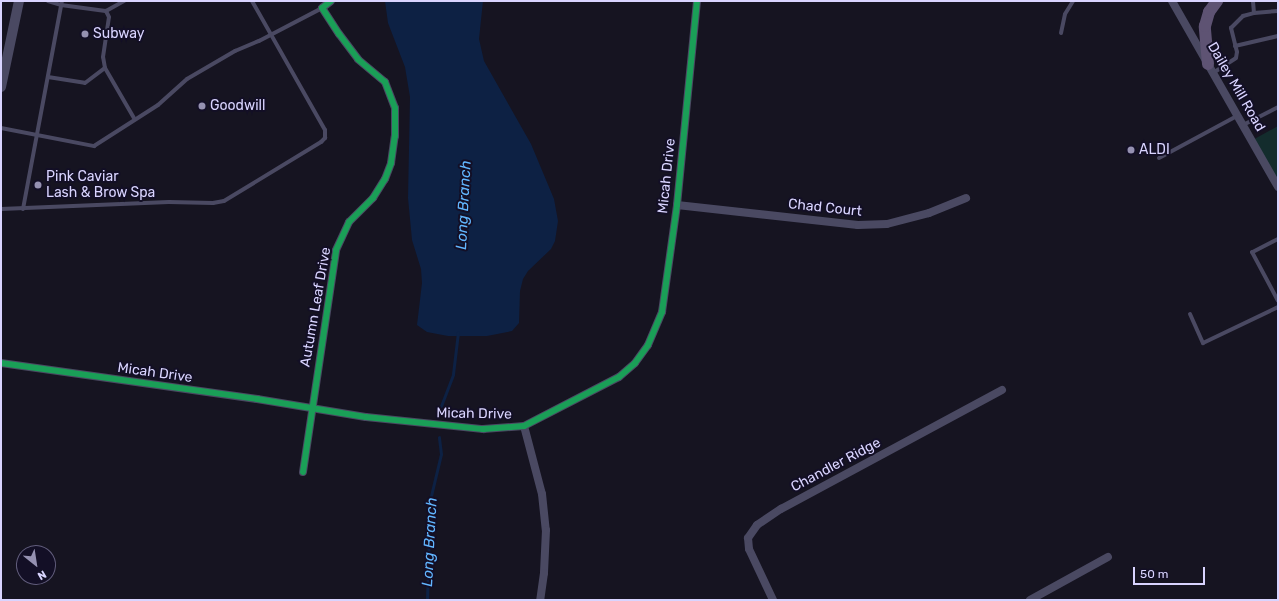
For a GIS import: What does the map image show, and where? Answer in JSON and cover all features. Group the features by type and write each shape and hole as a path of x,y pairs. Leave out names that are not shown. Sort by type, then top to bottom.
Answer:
{"main road":[{"path":"1211,68 1205,26 1209,12 1216,1"}],"street":[{"path":"1,87 19,1"},
{"path":"322,8 331,1"},
{"name":"Dailey Mill Road","path":"1172,1 1278,187"},
{"name":"Micah Drive","path":"1,363 441,427 483,429 524,426 619,377 635,362 648,345 662,312 677,205 697,2"},
{"name":"Autumn Leaf Drive","path":"303,472 336,250 349,222 373,198 385,179 391,163 395,136 395,108 386,82 358,59 322,8"},
{"name":"Chad Court","path":"677,205 858,225 887,224 930,213 966,198"},
{"name":"Chandler Ridge","path":"773,600 749,549 748,538 757,525 781,509 1002,390"},
{"path":"524,426 542,494 546,530 544,573 540,600"},
{"path":"1030,600 1108,558"}],"lane":[{"path":"48,1 106,11 124,1"},
{"path":"1,209 169,202 214,203 224,201 321,142 325,138 325,130 252,1"},
{"path":"1061,33 1065,14 1073,1"},
{"path":"1253,1 1254,13"},
{"path":"23,209 62,3"},
{"path":"1,128 94,146 123,130 134,118 158,105 187,79 235,51 271,35 322,8"},
{"path":"106,11 109,17 103,57 105,68 134,118"},
{"path":"1211,68 1236,58 1231,28 1236,21 1254,13 1278,11"},
{"path":"1235,46 1278,36"},
{"path":"48,77 85,83 105,68"},
{"path":"1243,125 1278,107"},
{"path":"1159,158 1238,116"},
{"path":"1278,239 1252,252 1278,301"},
{"path":"1190,314 1203,342 1278,307"}],"green space":[{"path":"1278,126 1278,193 1249,142"}],"water":[{"path":"385,1 483,1 479,39 484,61 531,144 554,199 558,221 555,241 551,249 528,271 523,279 520,291 519,323 512,331 487,336 448,336 427,332 417,325 422,283 421,269 412,240 408,198 410,97 405,67 388,23"}],"waterway":[{"name":"Long Branch","path":"441,406 453,374 458,332"},
{"name":"Long Branch","path":"427,600 430,500 441,454 439,437"}],"cycle path":[{"path":"303,472 336,250 349,222 373,198 385,179 391,163 395,136 395,108 385,82 358,59 339,34 322,8 331,1"},
{"path":"1,363 257,399 366,417 483,429 524,426 619,377 635,363 648,345 662,312 677,205 697,1"}],"place":[{"name":"Subway","path":"85,34"},
{"name":"Goodwill","path":"202,106"},
{"name":"ALDI","path":"1131,150"},
{"name":"Pink Caviar Lash & Brow Spa","path":"38,185"}]}
